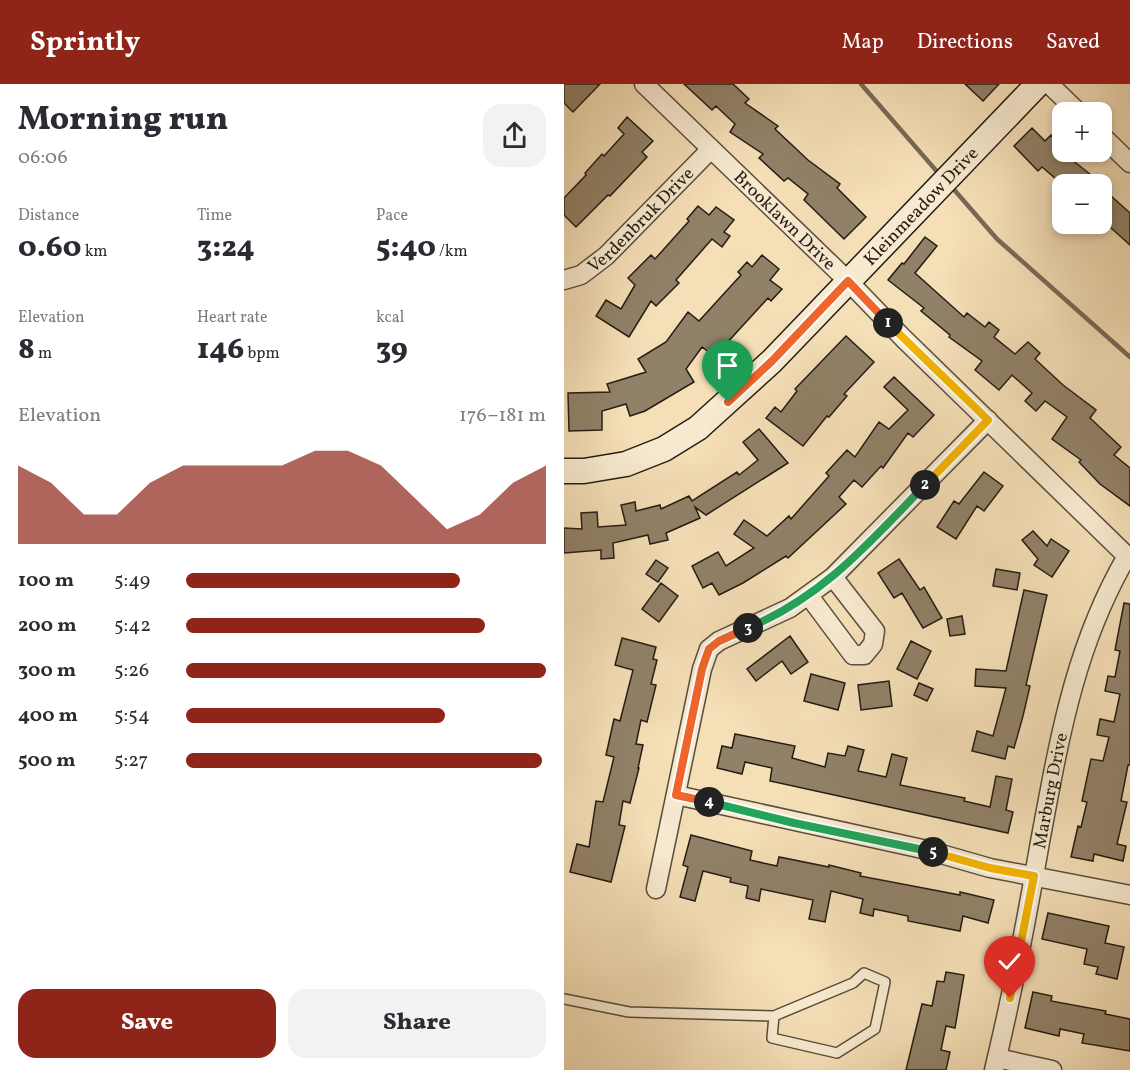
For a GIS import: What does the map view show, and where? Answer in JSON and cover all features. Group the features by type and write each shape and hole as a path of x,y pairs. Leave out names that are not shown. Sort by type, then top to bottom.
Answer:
{"street":[{"name":"Brooklawn Drive","path":"644,84 848,281 903,338 1128,558"},
{"name":"Kleinmeadow Drive","path":"564,471 605,469 626,464 664,449 690,433 728,402 772,361 1038,84"},
{"path":"1049,84 1068,102"},
{"path":"1112,146 1130,163"},
{"name":"Verdenbruk Drive","path":"564,280 581,275 606,256 711,149"},
{"path":"656,890 702,669 709,649 719,641 769,620 810,596 833,577 988,420"},
{"name":"Marburg Drive","path":"996,1064 1058,745 1070,697 1084,648 1100,606 1128,558"},
{"path":"810,596 853,655 864,655 873,644 875,631 833,577"},
{"path":"676,795 794,823 927,850 990,868 1130,895"},
{"path":"996,1064 1052,1070"}],"lane":[{"path":"564,999 629,1012 774,1016 854,983 864,973 885,982 875,1029 837,1053 772,1038 774,1016"}],"building":[{"path":"564,84 600,84 573,112 564,103"},
{"path":"684,84 733,84 749,99 745,103 778,126 775,129 808,160 840,184 837,188 866,217 844,239 804,200 808,194 788,178 784,181 759,158 763,154 730,132 735,124 716,106 712,110"},
{"path":"965,84 999,84 983,101"},
{"path":"627,117 653,141 642,152 647,157 576,227 564,215 564,198 602,154 604,156 624,134 618,128"},
{"path":"1032,128 1045,141 1051,135 1052,162 1075,162 1090,174 1052,176 1042,167 1038,171 1014,146"},
{"path":"1112,197 1130,213 1130,245 1112,229"},
{"path":"698,206 709,215 716,207 734,220 724,232 730,236 722,247 712,239 676,280 679,283 656,306 651,301 629,337 596,316 606,300 621,309 635,285 628,278 651,255 655,259 689,221 687,219"},
{"path":"925,237 937,246 915,273 964,317 967,313 985,327 989,322 999,330 994,337 1015,354 1028,342 1040,353 1035,359 1063,385 1096,410 1090,418 1121,447 1114,455 1130,468 1130,506 1100,484 1079,462 1081,460 1052,439 1067,417 1045,401 1036,411 1025,401 1032,393 1012,375 999,390 975,370 982,361 949,337 950,335 921,311 924,308 888,280"},
{"path":"762,255 779,269 770,280 782,289 771,301 768,298 725,345 717,358 702,347 686,369 694,382 645,411 630,416 626,404 602,411 602,430 569,431 568,393 610,392 607,384 646,372 638,359 666,342 688,312 699,321 741,275 738,272 747,262 752,267"},
{"path":"846,336 874,362 844,394 847,396 829,417 827,416 803,446 766,418 775,407 781,412 797,391 795,389"},
{"path":"894,377 934,415 913,437 908,433 883,468 881,466 862,487 854,480 839,497 846,504 788,558 786,556 719,595 712,583 703,588 692,566 718,552 726,566 754,548 734,534 744,520 767,536 789,516 791,519 829,476 826,473 847,450 855,457 879,422 889,429 908,410 884,387"},
{"path":"759,429 788,463 706,515 695,507 700,518 666,533 668,540 650,544 648,535 613,543 614,558 601,559 601,550 564,553 564,528 582,529 581,513 597,512 598,527 626,525 621,505 635,502 636,511 660,505 661,509 689,496 692,501 737,472 739,475 758,460 743,442"},
{"path":"984,472 1003,486 984,511 977,506 956,539 937,527 954,501 959,504"},
{"path":"1033,531 1047,546 1051,539 1069,551 1052,577 1034,565 1038,559 1022,540"},
{"path":"899,559 920,590 924,587 942,618 923,628 902,593 894,598 878,573"},
{"path":"656,560 668,568 658,582 646,574"},
{"path":"996,569 1020,573 1017,590 993,586"},
{"path":"661,583 678,596 659,622 642,609"},
{"path":"1024,590 1047,595 1026,685 1030,686 1023,716 1014,748 1008,746 1005,759 972,751 977,731 993,736 1006,688 975,686 976,669 1006,671"},
{"path":"1124,603 1130,604 1130,765 1128,765 1121,801 1127,802 1117,844 1126,846 1123,861 1094,854 1093,861 1071,857 1078,826 1081,827 1087,802 1082,801 1091,759 1103,761 1109,737 1097,735 1100,719 1114,722 1120,694 1105,691 1108,676 1115,677 1120,651 1115,650"},
{"path":"962,616 965,634 950,636 947,619"},
{"path":"790,636 808,662 791,674 782,661 756,681 747,669"},
{"path":"622,638 656,647 653,659 657,660 651,684 656,685 647,722 641,720 636,744 643,745 639,768 630,803 623,801 619,825 625,826 611,882 570,872 577,844 589,847 596,801 603,802 614,757 606,755 614,719 620,721 633,670 615,665"},
{"path":"911,641 931,651 917,679 897,669"},
{"path":"811,674 845,683 838,710 804,701"},
{"path":"889,681 892,706 861,710 858,685"},
{"path":"919,683 933,689 927,701 914,695"},
{"path":"735,734 795,746 792,758 825,767 828,753 845,756 848,746 864,750 858,771 886,777 892,754 907,758 900,785 965,798 964,801 990,807 996,776 1012,779 1006,810 1013,812 1008,833 770,781 772,768 745,762 742,774 717,768 722,746 732,748"},
{"path":"691,835 752,851 750,860 777,866 779,857 829,867 829,865 861,873 860,876 960,895 960,892 994,900 988,923 963,916 960,931 908,921 908,916 874,909 873,916 860,913 863,899 831,891 825,922 809,919 813,900 761,889 759,901 746,898 748,886 730,882 731,878 703,871 695,901 680,897 688,867 683,865"},
{"path":"1048,913 1109,926 1105,943 1124,947 1117,979 1096,974 1098,967 1084,964 1087,949 1042,939"},
{"path":"946,972 964,975 955,1028 946,1026 941,1050 950,1052 946,1070 906,1070 922,1004 932,1006 937,981 944,982"},
{"path":"1033,992 1052,996 1051,1001 1106,1011 1105,1014 1130,1019 1130,1051 1082,1043 1084,1034 1060,1029 1059,1036 1025,1028"}],"waterway":[{"path":"861,84 940,175"},
{"path":"950,185 997,239 1130,357"}],"route":[{"path":"728,402 772,361 848,281 988,420 854,558 810,596 769,620 719,641 709,649 702,669 676,795 794,823 927,850 990,868 1034,876 1010,998"}]}
